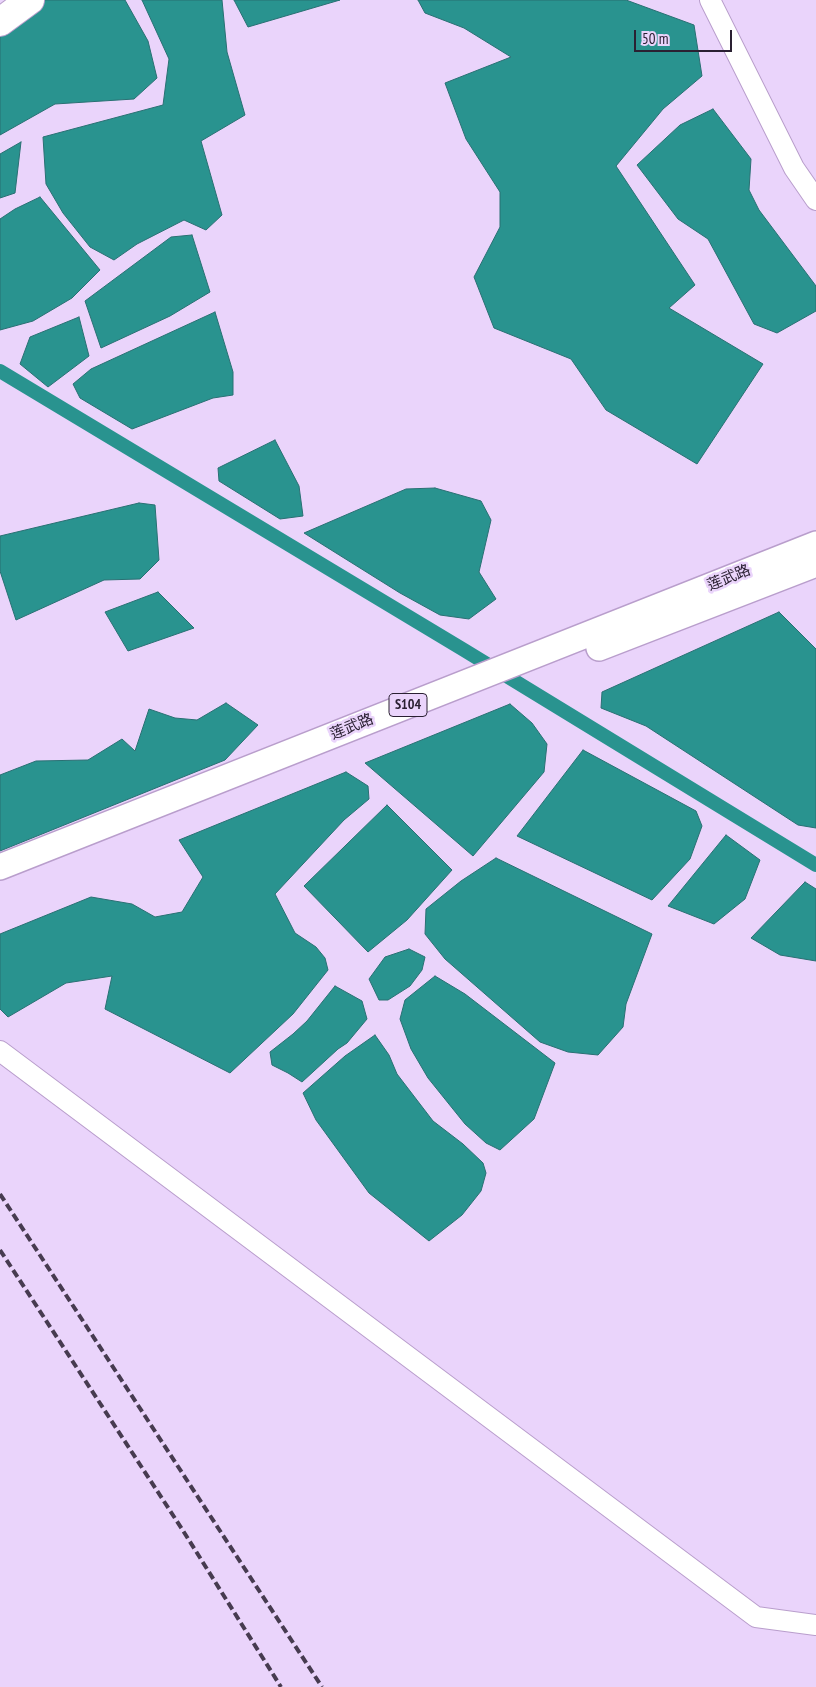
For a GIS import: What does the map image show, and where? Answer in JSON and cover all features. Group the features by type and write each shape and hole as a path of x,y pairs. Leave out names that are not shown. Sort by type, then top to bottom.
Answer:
{"highway":[{"path":"0,22 30,0"}],"main road":[{"name":"莲武路","path":"0,867 816,544"},
{"name":"莲武路","path":"0,882 816,564"}],"street":[{"path":"710,0 794,168 816,200"},
{"path":"0,1050 756,1617 816,1625"}],"shaded area":[{"path":"10,0 125,0 148,41 157,78 134,99 55,104 0,135 0,6"},
{"path":"142,0 222,0 227,52 245,115 201,141 222,215 206,230 184,220 137,244 114,260 90,247 63,213 46,184 43,137 163,105 169,59"},
{"path":"234,0 340,0 248,27"},
{"path":"418,0 626,0 694,25 702,76 663,109 616,166 695,285 669,308 763,364 697,464 606,410 571,359 494,328 474,277 500,227 500,192 466,139 445,83 511,57 464,28 425,13"},
{"path":"713,109 751,159 749,190 759,210 816,286 816,311 777,333 754,324 708,239 678,219 637,165 680,125"},
{"path":"21,142 15,193 0,198 0,154"},
{"path":"40,197 100,270 72,298 33,321 0,330 0,219 15,209"},
{"path":"192,235 210,292 170,316 101,348 85,301 171,237"},
{"path":"215,312 233,372 233,395 213,398 132,429 80,398 73,384 91,369"},
{"path":"79,317 89,356 48,387 20,364 30,337"},
{"path":"275,440 299,486 303,516 280,519 219,481 218,468"},
{"path":"435,488 481,501 491,520 479,572 496,599 469,619 440,615 400,593 304,533 406,489"},
{"path":"139,503 155,505 159,560 140,579 104,580 16,620 0,571 0,536"},
{"path":"158,592 194,628 128,651 105,612"},
{"path":"779,612 816,649 816,828 798,825 646,726 601,708 602,692"},
{"path":"226,703 258,725 225,760 0,851 0,775 36,761 88,760 122,739 135,751 149,709 175,718 197,720"},
{"path":"510,704 532,723 547,744 544,772 473,856 365,763"},
{"path":"583,750 696,811 702,826 690,859 652,900 517,836"},
{"path":"346,772 368,786 369,799 344,820 275,894 295,933 316,947 325,958 328,970 293,1014 230,1073 105,1009 112,976 66,983 8,1017 0,1009 0,934 91,897 132,904 155,917 182,912 203,877 179,840"},
{"path":"387,805 452,870 407,920 368,952 304,886"},
{"path":"726,835 760,860 745,899 714,924 668,906"},
{"path":"496,858 652,934 626,1004 623,1027 598,1055 568,1052 540,1042 445,959 425,934 426,909 461,881"},
{"path":"805,882 816,889 816,961 780,955 751,938"},
{"path":"409,949 425,957 422,970 410,986 388,1000 379,1000 369,979 385,957"},
{"path":"435,976 465,994 555,1063 534,1119 500,1150 486,1143 465,1124 428,1078 411,1049 400,1019 405,1000"},
{"path":"335,986 362,1001 367,1019 347,1043 302,1082 272,1065 270,1052 307,1021"},
{"path":"375,1035 389,1055 397,1074 433,1121 463,1144 483,1163 486,1173 481,1191 462,1215 429,1241 369,1193 316,1120 303,1093 345,1056"}],"waterway":[{"path":"0,371 464,650 816,865"}],"railway":[{"path":"0,1194 322,1687"},
{"path":"0,1250 182,1529 281,1687"}]}
